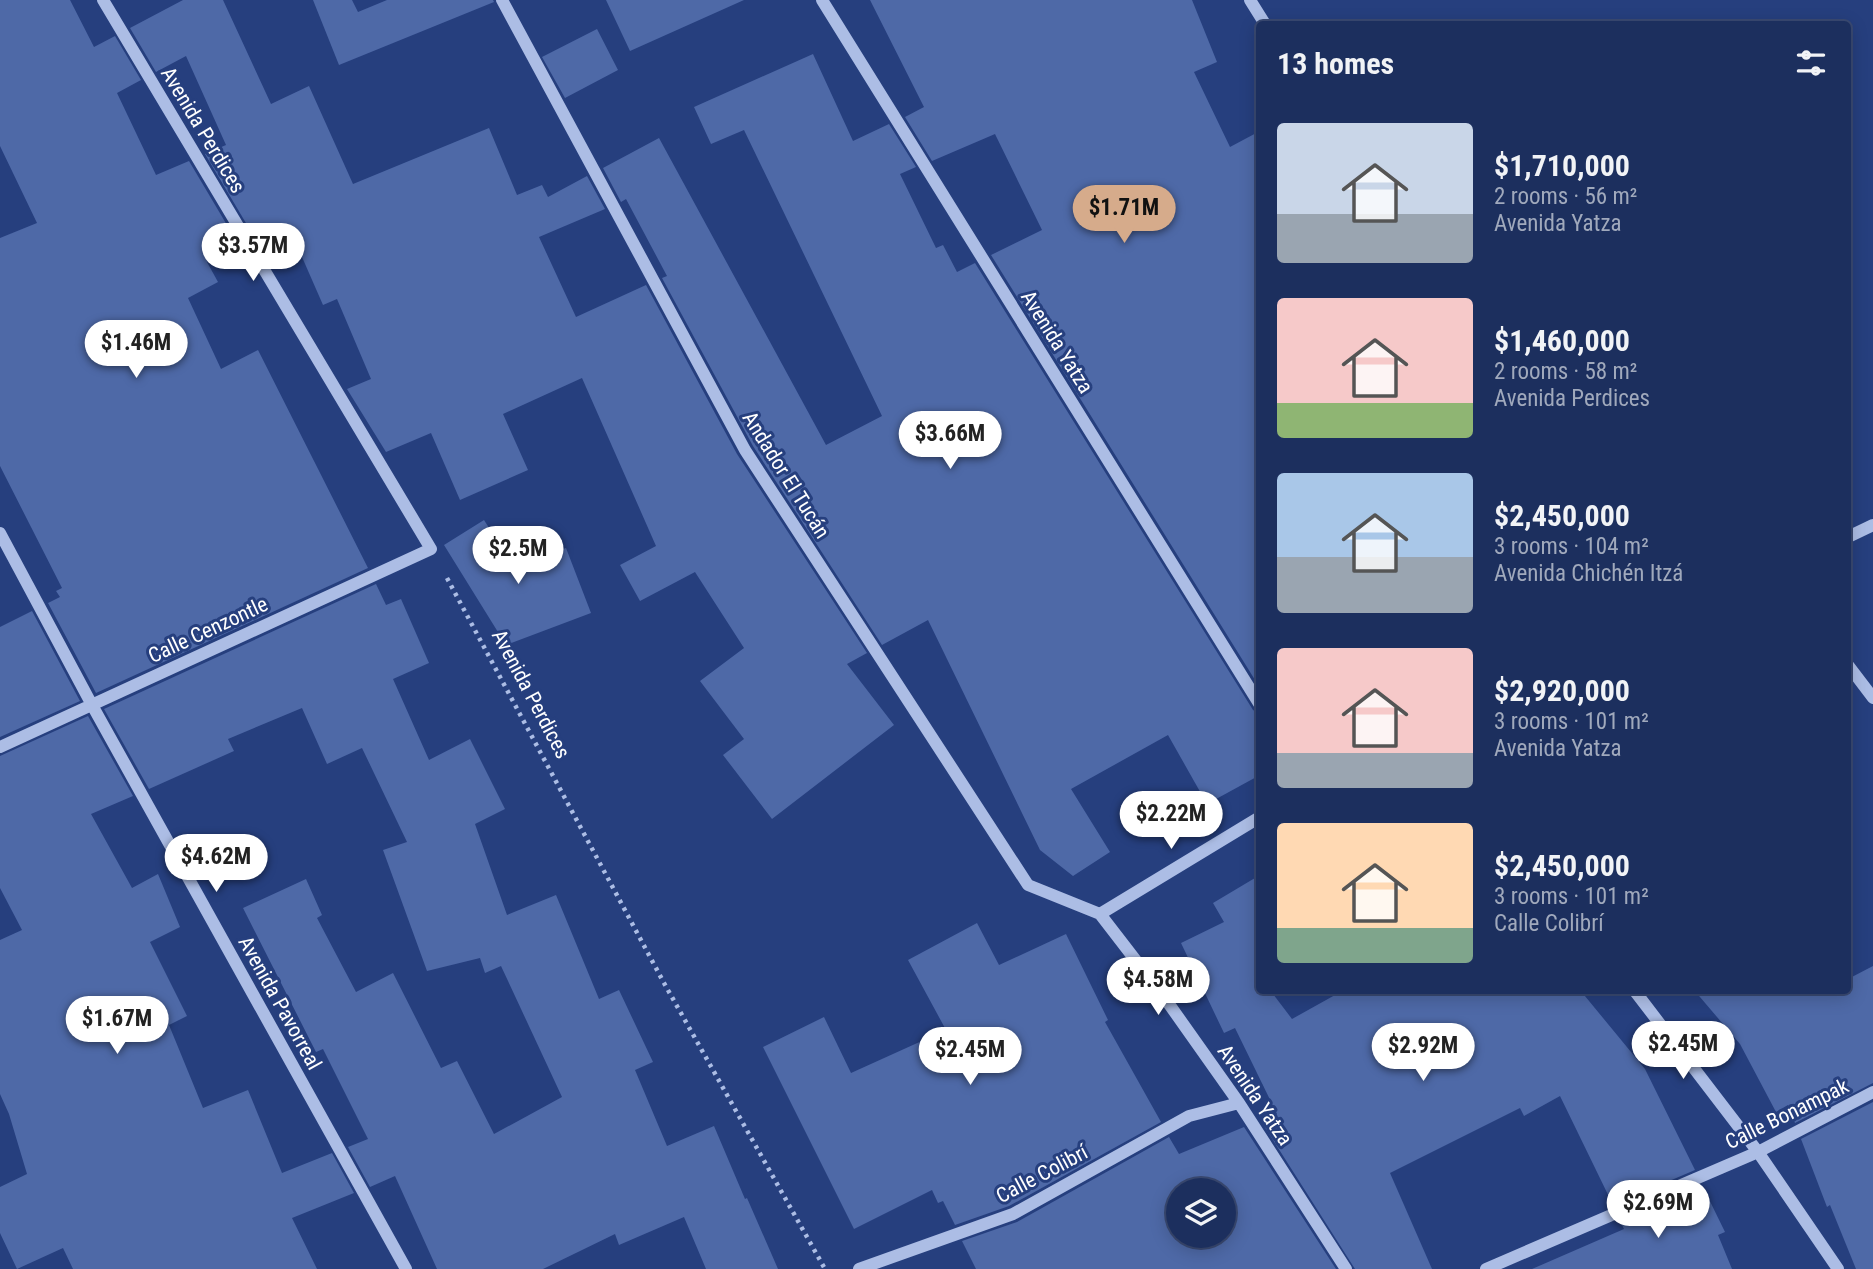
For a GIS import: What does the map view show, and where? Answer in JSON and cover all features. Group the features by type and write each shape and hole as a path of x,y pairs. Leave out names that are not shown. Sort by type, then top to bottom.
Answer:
{"street":[{"name":"Avenida Perdices","path":"103,0 431,549"},
{"name":"Andador El Tucán","path":"502,0 745,450 1013,863 1028,885 1100,914"},
{"name":"Avenida Yatza","path":"822,0 1256,699"},
{"path":"1250,0 1263,21"},
{"path":"1851,536 1873,525"},
{"name":"Avenida Pavorreal","path":"0,533 92,705 406,1269"},
{"name":"Calle Cenzontle","path":"0,747 431,549"},
{"path":"1851,669 1873,698"},
{"path":"1100,914 1256,819"},
{"name":"Avenida Yatza","path":"1100,914 1164,997 1239,1103 1346,1269"},
{"path":"1637,994 1758,1152 1838,1269"},
{"name":"Calle Bonampak","path":"1486,1269 1758,1152 1873,1093"},
{"name":"Calle Colibrí","path":"859,1269 1013,1214 1189,1116 1239,1103"}],"path":[{"name":"Avenida Perdices","path":"431,549 664,983 825,1269"}],"building":[{"path":"0,0 70,0 94,47 115,36 141,80 117,93 156,175 189,161 240,247 207,262 218,282 188,298 221,369 258,350 368,568 96,693 48,603 60,597 56,591 62,588 0,466 0,238 37,223 0,146"},
{"path":"183,0 223,0 271,104 309,86 353,184 489,128 517,195 542,185 548,197 587,176 605,209 539,237 576,317 646,285 737,454 867,653 847,664 894,725 772,819 723,755 744,739 700,681 744,648 695,572 640,601 620,565 656,546 582,378 503,414 528,470 460,500 431,433 386,452 347,389 371,379 337,299 323,305 288,225 256,240 205,154 226,145 186,56 156,72 130,28"},
{"path":"313,0 352,0 358,12 387,0 494,2 339,65"},
{"path":"606,0 744,0 630,51"},
{"path":"870,0 1192,0 1217,62 1194,72 1230,147 1256,133 1256,682 991,255 1042,230 995,134 932,161 905,117 924,107"},
{"path":"597,29 618,70 565,98 542,57"},
{"path":"813,54 853,141 889,124 916,167 900,174 936,248 943,245 957,272 975,263 1256,712 1256,777 1207,804 1168,735 1071,789 1110,852 1073,876 1040,850 928,620 882,645 753,446 662,278 667,276 626,199 621,202 603,168 659,138 826,445 882,416 744,130 711,144 694,107"},
{"path":"484,520 514,567 566,548 591,613 506,645 444,545"},
{"path":"376,584 386,605 401,599 429,663 393,679 429,760 470,739 505,809 475,824 507,915 556,895 599,999 619,990 653,1062 635,1070 667,1146 714,1126 778,1269 706,1269 684,1217 619,1245 615,1234 543,1269 437,1269 395,1176 370,1187 348,1147 368,1139 323,1049 316,1052 243,908 306,879 322,915 317,918 356,992 393,973 441,1068 457,1061 494,1134 562,1097 501,966 485,973 480,958 427,971 383,850 407,842 362,748 327,764 302,708 228,739 234,751 149,789 104,709"},
{"path":"32,611 80,701 0,737 0,627"},
{"path":"88,716 133,796 91,814 132,888 158,874 180,927 150,942 187,1016 169,1025 203,1108 248,1090 282,1173 332,1153 354,1193 292,1218 317,1269 73,1269 63,1248 17,1269 0,1233 0,1187 27,1174 9,1114 0,1094 0,940 22,930 0,888 0,756"},
{"path":"1256,877 1256,994 1273,994 1292,1019 1337,994 1583,994 1645,1069 1695,1170 1613,1205 1560,1096 1524,1116 1520,1108 1390,1173 1432,1269 1355,1269 1261,1121 1277,1114 1235,1028 1224,1033 1181,943 1224,922 1213,903"},
{"path":"977,923 999,965 1066,934 1108,1020 1105,1022 1161,1122 1009,1206 955,1225 943,1201 938,1203 932,1190 854,1229 763,1047 824,1017 851,1073 946,1030 908,960"},
{"path":"1873,966 1873,1083 1795,1123 1788,1105 1776,1112 1740,1044 1697,994 1851,994 1851,977"},
{"path":"1873,1102 1873,1269 1856,1269 1830,1205 1827,1207 1801,1139"},
{"path":"1244,1127 1336,1269 976,1269 962,1241 1017,1222 1169,1137 1179,1154"},
{"path":"1702,1185 1725,1232 1718,1235 1732,1269 1532,1269 1624,1229 1620,1221"}]}
